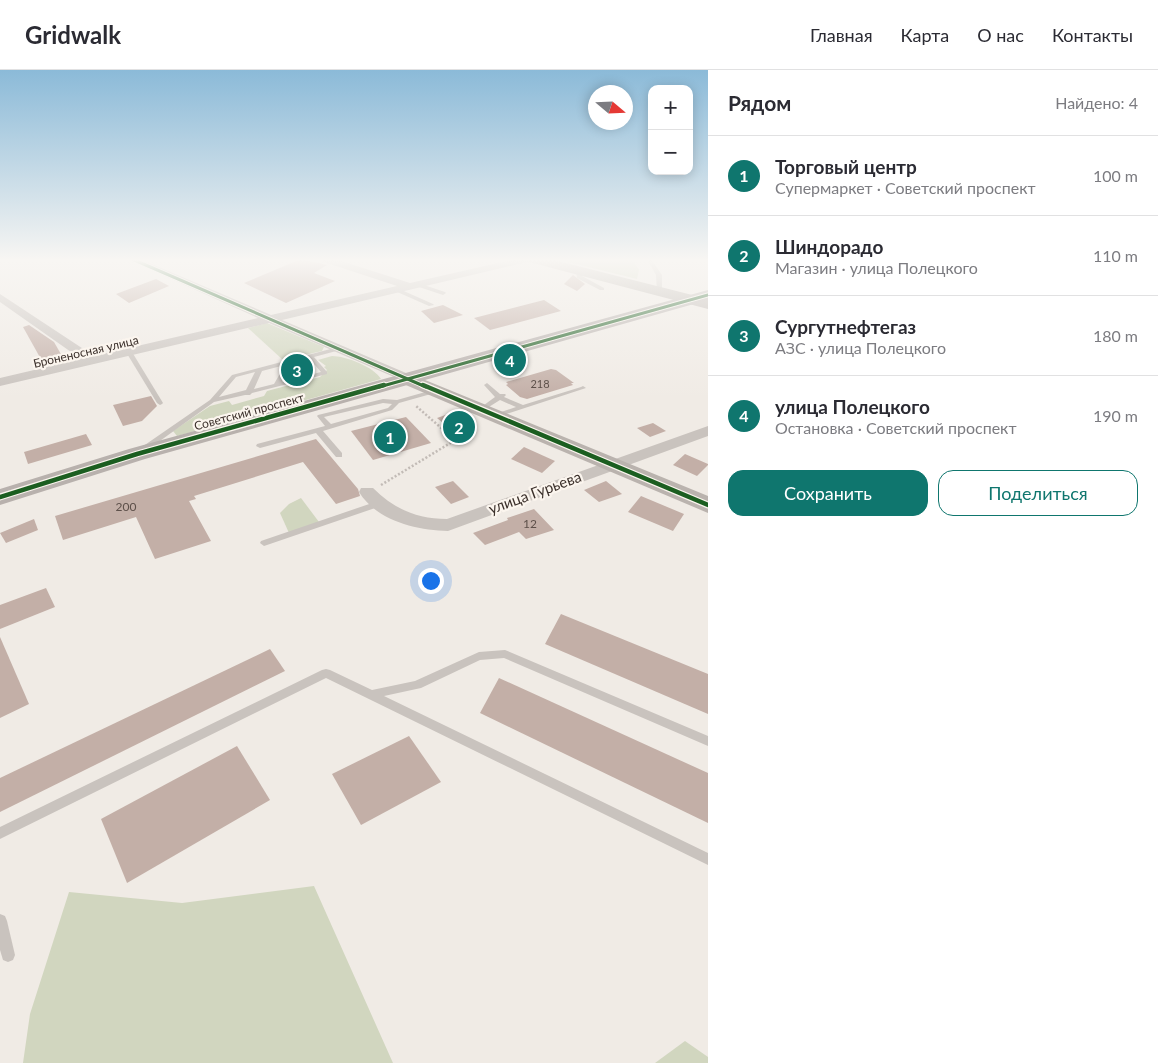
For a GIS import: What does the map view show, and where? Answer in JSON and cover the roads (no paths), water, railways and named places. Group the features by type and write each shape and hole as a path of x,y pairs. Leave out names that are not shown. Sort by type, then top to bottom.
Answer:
{"main road":[{"name":"Советский проспект","path":"0,497 136,454 175,436 408,389 682,305"}],"street":[{"path":"13,305 92,361"},
{"path":"240,305 338,350 408,389 438,390 495,404 613,464 708,506"},
{"name":"Броненосная улица","path":"0,382 331,305"},
{"name":"улица Гурьева","path":"373,498 412,521 428,526 448,525 708,431"}],"lane":[{"path":"175,436 212,401 234,376 338,350"},
{"path":"129,352 160,403"},
{"path":"212,401 248,394 325,373 311,356"},
{"path":"276,386 290,362"},
{"path":"248,394 260,369"},
{"path":"487,385 495,404"},
{"path":"495,404 523,407 583,388"},
{"path":"260,446 390,409 408,389"},
{"path":"329,427 320,416 383,400 397,402"},
{"path":"495,404 523,407"},
{"path":"318,430 339,455"},
{"path":"264,543 373,498"},
{"path":"370,695 417,685 479,656 505,654 708,741"},
{"path":"0,833 326,673 708,859"},
{"path":"0,921 8,954"}],"place":[{"name":"улица Полецкого","path":"510,360"},
{"name":"Сургутнефтегаз","path":"297,370"},
{"name":"Шиндорадо","path":"459,427"},
{"name":"Торговый центр","path":"390,437"}]}
